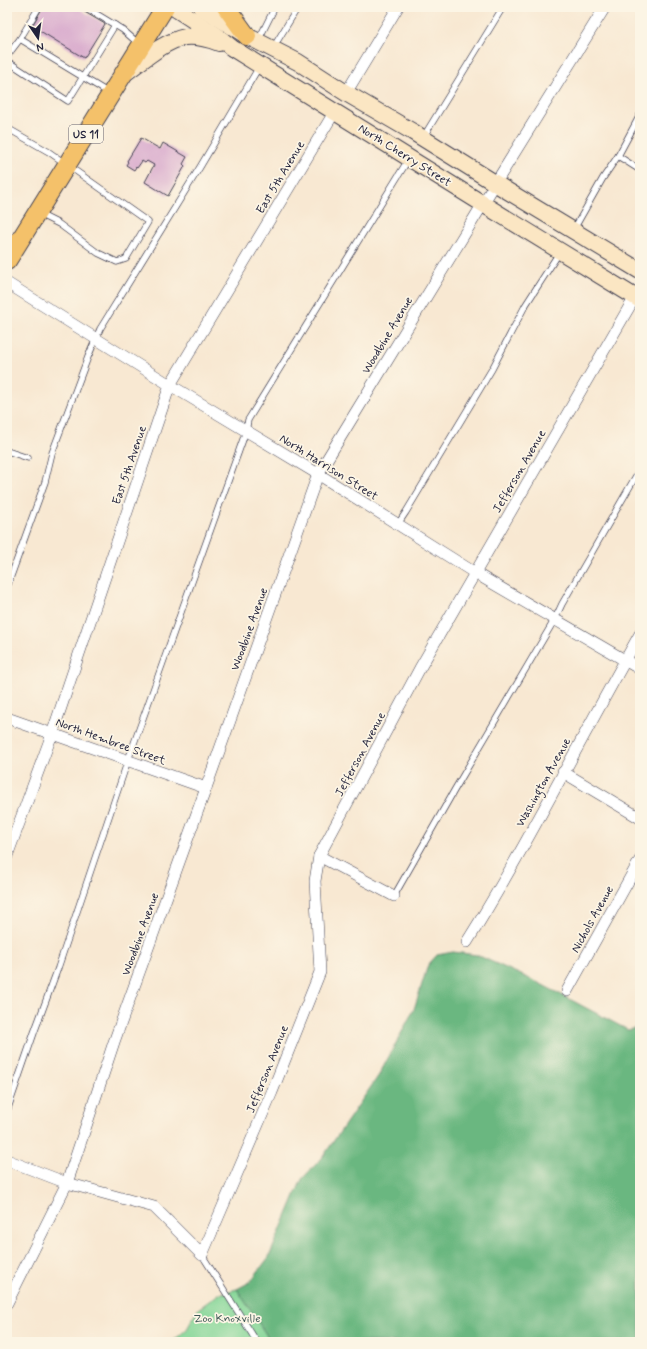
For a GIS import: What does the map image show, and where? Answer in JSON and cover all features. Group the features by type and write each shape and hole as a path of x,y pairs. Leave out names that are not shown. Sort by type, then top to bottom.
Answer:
{"main road":[{"name":"US 11","path":"9,254 165,7"},
{"name":"North Cherry Street","path":"172,7 216,35 232,48 482,204 637,298"},
{"name":"North Cherry Street","path":"201,7 252,38 298,62 346,93 640,271"},
{"path":"226,7 252,38"},
{"path":"122,75 153,53 177,40 186,37 197,37 210,40 232,48"}],"street":[{"path":"346,93 398,7"},
{"name":"Woodbine Avenue","path":"7,1303 68,1183 114,1042 318,474 482,204 605,7"},
{"name":"East 5th Avenue","path":"7,856 52,734 170,385 335,111"},
{"name":"North Harrison Street","path":"7,283 170,385 318,474 475,573 640,668"},
{"name":"Jefferson Avenue","path":"202,1255 272,1092 320,972 315,881 319,856 420,668 637,298"},
{"name":"Washington Avenue","path":"467,942 500,888 640,634"},
{"name":"North Hembree Street","path":"7,718 206,788"},
{"path":"563,772 640,818"},
{"path":"319,856 394,896"},
{"name":"Nichols Avenue","path":"567,991 640,860"},
{"path":"7,1160 68,1183 154,1207 202,1255"}],"lane":[{"path":"7,56 20,39 39,7"},
{"path":"85,7 115,25 141,46"},
{"path":"252,38 275,7"},
{"path":"273,49 298,7"},
{"path":"422,138 503,7"},
{"path":"7,61 68,101 115,25"},
{"path":"20,39 111,94"},
{"path":"7,587 44,482 52,453 100,329 200,167 260,65"},
{"path":"573,230 603,178 618,156 640,115"},
{"path":"7,128 49,152 148,222 126,258 117,262 98,254 59,224 36,213"},
{"path":"618,156 640,170"},
{"path":"7,1111 58,968 128,760 246,431 248,420 409,158"},
{"path":"398,524 484,382 525,306 561,252"},
{"path":"7,451 28,458"},
{"path":"394,896 455,788 555,619 562,604 640,469"},
{"path":"202,1255 257,1342"}],"green space":[{"path":"453,952 477,955 539,983 628,1030 640,1027 640,1342 271,1342 237,1289 250,1282 269,1257 302,1179 322,1158 379,1075 414,1009 428,965 437,955"},
{"name":"Zoo Knoxville","path":"237,1289 271,1342 172,1342 187,1329 198,1309 219,1294"}],"building":[{"path":"43,7 76,7 105,24 84,58 32,26"},
{"path":"141,138 160,149 163,143 187,157 183,164 185,166 168,196 145,182 154,165 147,161 145,163 142,161 134,170 126,165"}]}
